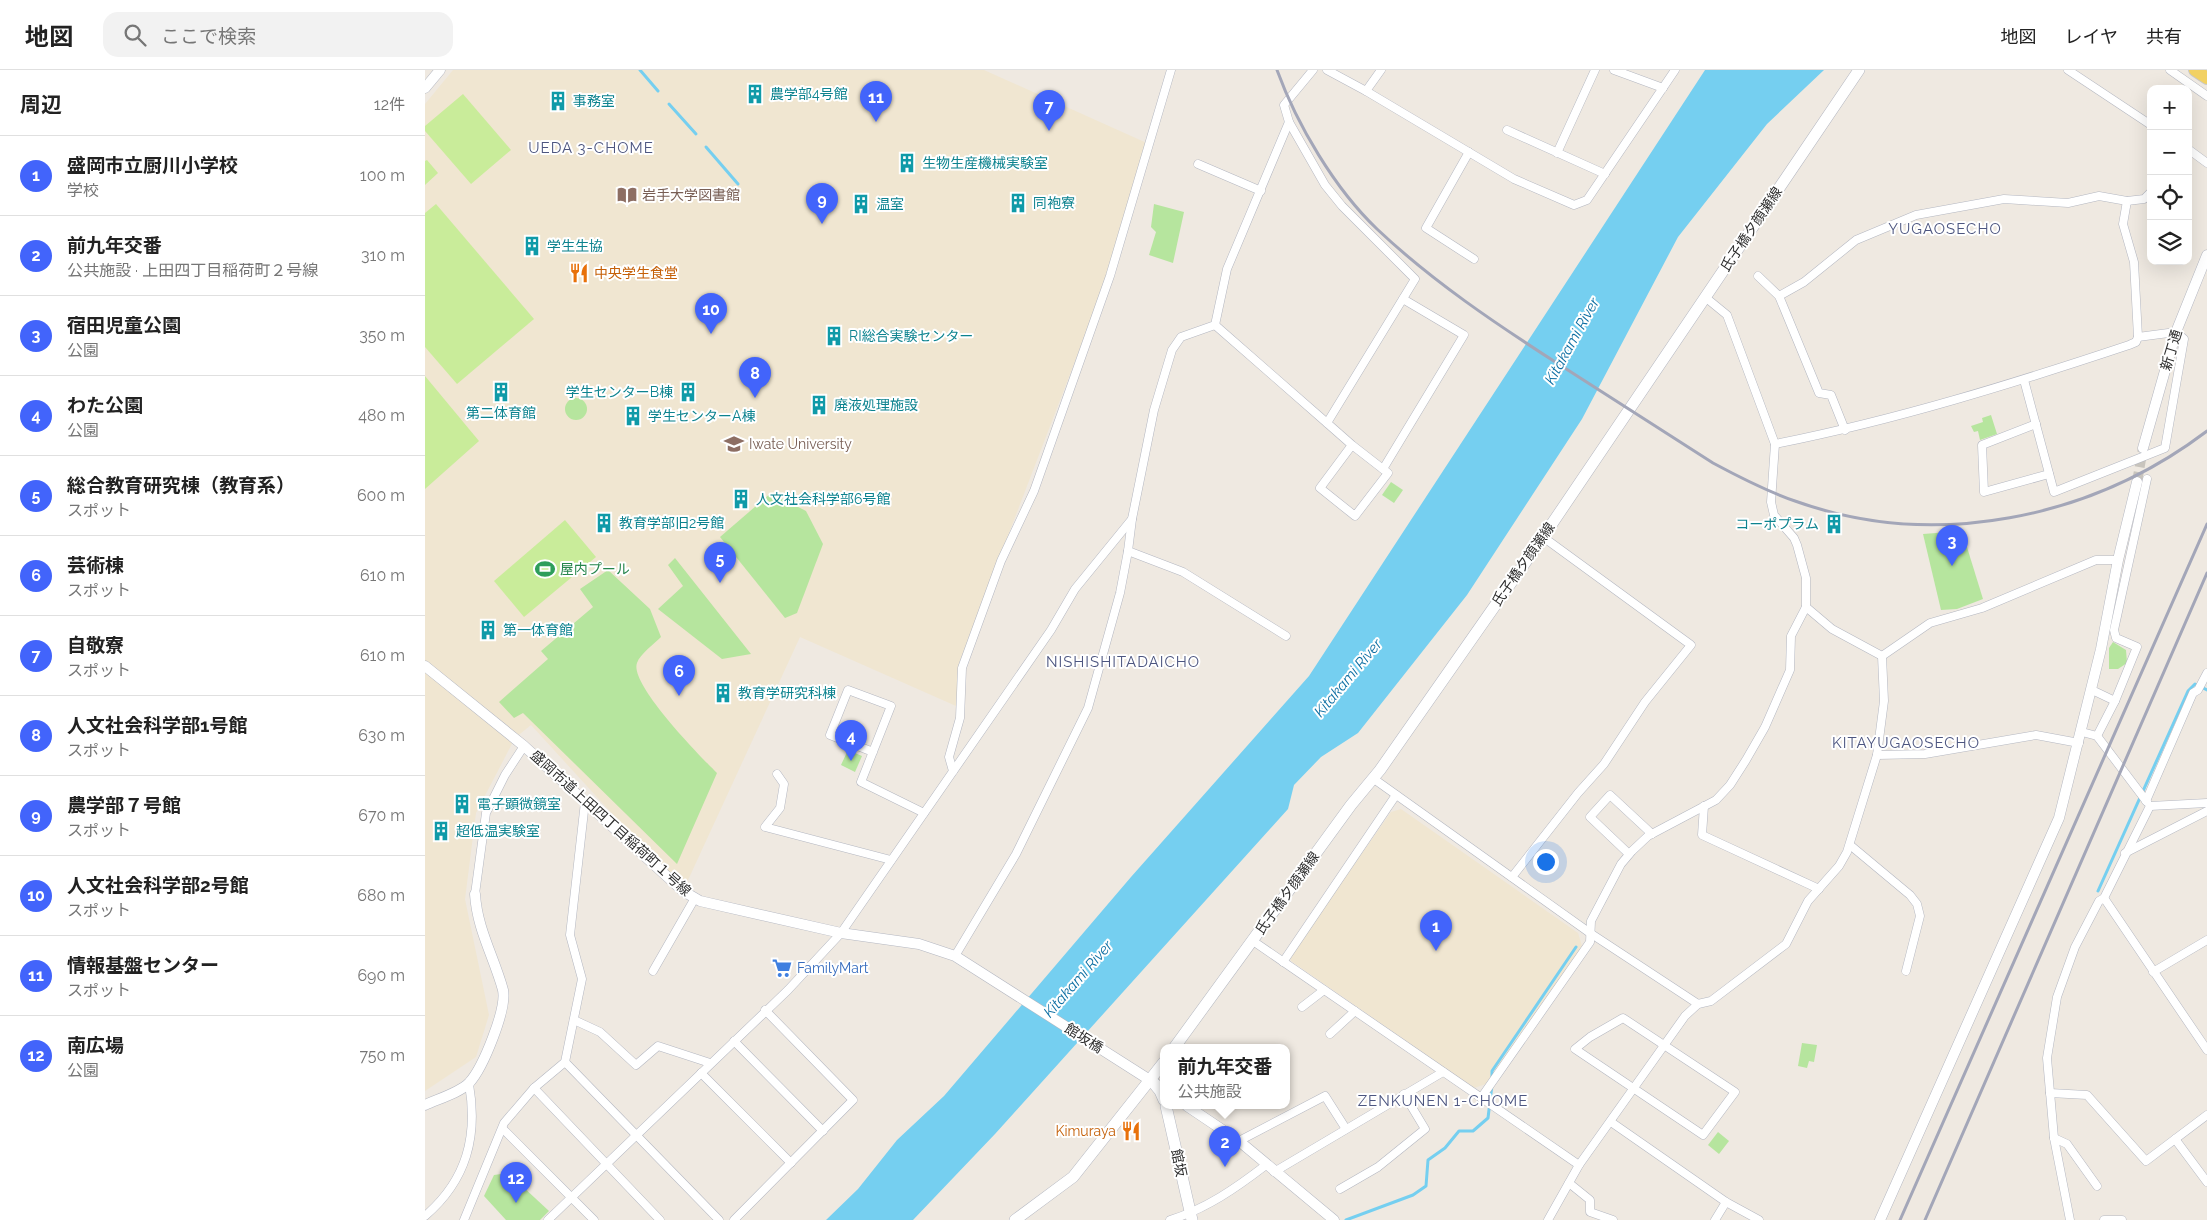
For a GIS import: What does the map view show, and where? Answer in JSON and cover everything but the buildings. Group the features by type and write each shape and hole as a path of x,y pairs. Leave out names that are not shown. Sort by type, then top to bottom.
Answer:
{"main road":[{"name":"氏子橋夕顔瀬線","path":"1177,1044 1351,805 1374,779 1543,537 1859,70"},
{"path":"2195,70 2207,78"},
{"path":"1015,1220 1073,1177 1160,1068"},
{"path":"1151,1080 1160,1091"},
{"name":"館坂","path":"1167,1109 1191,1217"}],"street":[{"path":"425,88 440,70"},
{"path":"953,771 949,757 960,718 962,668 1001,561 1034,490 1067,390 1110,276 1171,70"},
{"path":"1313,70 1284,104 1289,122 1325,185 1342,206 1415,279 1327,423"},
{"path":"1327,70 1514,179 1574,205 1587,200 1675,70"},
{"path":"1365,91 1381,70"},
{"path":"1557,153 1595,70"},
{"path":"1614,70 1663,88"},
{"path":"2068,70 2147,121"},
{"path":"2170,70 2207,96"},
{"path":"1215,326 1227,269 1289,122"},
{"path":"1507,130 1605,174"},
{"path":"1469,152 1426,228 1474,259"},
{"path":"2192,152 2207,163"},
{"path":"1198,164 1261,191"},
{"path":"1779,296 1804,282 1856,240 1915,215 2004,199 2067,203 2099,196 2127,201 2144,199 2147,196"},
{"path":"1775,444 1845,430 2024,380 2135,342 2138,337 2134,262 2123,224 2127,201"},
{"name":"新丁通","path":"2143,448 2176,332 2207,255"},
{"path":"1758,276 1779,296 1819,393 1831,395 1845,430"},
{"path":"1481,1098 1590,942 1591,921 1621,864 1629,854 1652,834 1716,800 1730,786 1765,728 1790,670 1791,636 1806,608 1806,578 1794,538 1774,515 1771,502 1775,444 1727,315 1705,297"},
{"path":"1383,469 1464,335 1403,299"},
{"path":"1215,326 1352,445 1388,473 1355,516 1320,488 1352,445"},
{"path":"955,956 1016,854 1088,708 1120,593 1132,518 1154,410 1172,350 1181,337 1215,326"},
{"path":"2024,380 2054,492 2165,448 2184,339 2176,332 2138,337"},
{"path":"2035,424 1981,445 1984,492 2049,474"},
{"path":"1880,1220 2059,818 2092,690 2118,560 2142,480"},
{"path":"2097,736 2115,701 2137,647 2116,638 2115,630 2142,480"},
{"path":"548,1220 788,990 841,933 1051,630 1075,589 1132,518"},
{"path":"1512,877 1578,792 1605,764 1653,690 1691,645 1543,537"},
{"path":"1128,552 1183,572 1286,636"},
{"path":"1882,656 1930,624 1982,608 2096,560 2118,560"},
{"path":"1806,608 1832,629 1882,656"},
{"path":"1548,1220 1579,1165 1685,1016 1698,1004 1711,1001 1786,944 1809,901 1839,866 1850,846 1877,755 1883,701 1882,656"},
{"name":"盛岡市道上田四丁目稲荷町１号線","path":"425,666 524,746 683,891 695,898 724,908 841,933 919,944 955,956 991,980"},
{"path":"2070,1220 2054,1138 2047,1058 2057,997 2075,947 2099,901 2105,898 2148,803 2193,693 2200,687 2207,672"},
{"path":"873,752 830,735 849,690 891,706 873,752 861,782 924,813"},
{"path":"2092,690 2115,701"},
{"path":"2082,732 2097,736 2148,803"},
{"path":"1877,755 1925,754 2037,735 2079,743"},
{"path":"425,1106 469,1084 482,1064 501,1008 503,992 476,911 475,894 486,814 505,775 524,746"},
{"path":"777,774 784,784 780,808 765,827 891,860"},
{"path":"1374,779 1590,933 1698,1004"},
{"path":"1629,854 1590,817 1610,794 1652,834"},
{"path":"1283,962 1397,795"},
{"path":"464,1220 504,1123 534,1088 565,1062 582,979 570,935 570,924 585,802"},
{"path":"2148,803 2207,803"},
{"path":"1703,806 1702,835 1819,889"},
{"path":"2125,853 2207,811"},
{"path":"1850,846 1910,895 1917,904 1920,916 1906,971"},
{"path":"653,971 695,898"},
{"path":"2105,898 2207,1050"},
{"path":"2153,972 2207,940"},
{"path":"1253,941 1579,1165"},
{"name":"館坂橋","path":"991,980 1160,1087"},
{"path":"1301,1007 1324,990"},
{"path":"734,1220 853,1100 765,1010"},
{"path":"1330,1034 1355,1012"},
{"path":"1623,1018 1665,1045 1735,1092 1703,1135 1635,1087 1575,1049 1590,1037 1623,1018"},
{"path":"574,1020 600,1032 636,1065 658,1046 710,1063"},
{"path":"734,1041 823,1131"},
{"path":"565,1062 719,1220"},
{"path":"701,1072 791,1163"},
{"path":"1170,1220 1191,1217 1270,1168 1346,1129 1443,1072"},
{"path":"425,1216 442,1199 459,1176 471,1145 472,1102 469,1084"},
{"path":"534,1088 660,1220"},
{"path":"2050,1093 2087,1095 2146,1161 2207,1115"},
{"path":"1340,1189 1378,1166 1425,1129 1405,1094"},
{"path":"1239,1141 1325,1096 1346,1129"},
{"path":"1191,1109 1239,1141 1334,1220"},
{"path":"1611,1122 1726,1202 1759,1220"},
{"path":"503,1129 594,1220"},
{"path":"2054,1138 2067,1144 2097,1186"},
{"path":"2175,1139 2207,1182"},
{"path":"1569,1183 1590,1200 1588,1220"},
{"path":"1715,1220 1726,1202"},
{"path":"1590,1212 1613,1220"},
{"path":"2104,1220 2122,1220"}],"shaded area":[{"name":"Iwate University","path":"453,70 984,70 1149,144 1117,252 959,663 956,706 800,637 683,891 531,725 515,738 476,813 465,899 489,1015 476,1057 425,1091 425,104"},
{"path":"1401,809 1578,933 1582,946 1489,1083 1474,1088 1291,961 1290,956 1391,812"}],"green space":[{"path":"463,94 511,150 471,184 425,131 425,126"},
{"path":"427,160 438,173 425,185 425,161"},
{"path":"436,204 534,319 457,384 425,347 425,213"},
{"path":"1154,204 1184,212 1173,263 1149,255 1156,232 1151,227"},
{"path":"425,376 479,441 425,489"},
{"path":"576,398 584,401 587,409 584,417 576,420 568,417 565,409 568,401"},
{"path":"1991,415 1997,434 1980,440 1978,431 1974,432 1971,426 1983,422 1982,418"},
{"path":"1391,482 1403,490 1394,503 1382,495"},
{"path":"771,493 806,511 823,544 797,613 785,618 720,537"},
{"name":"屋内プール","path":"565,520 596,557 524,617 494,581"},
{"path":"1962,531 1983,599 1957,609 1941,610 1923,534"},
{"path":"675,558 751,654 722,659 658,609 683,586 668,565"},
{"path":"608,570 650,609 661,637 644,653 637,663 637,673 644,687 668,720 717,773 677,864 523,713 514,718 499,702 548,659 541,651 593,607 580,589"},
{"path":"2113,642 2126,650 2127,663 2118,669 2109,669 2109,648"},
{"path":"848,750 862,756 855,772 841,765"},
{"path":"1802,1043 1817,1045 1814,1062 1809,1061 1807,1068 1798,1066"},
{"path":"1718,1132 1729,1141 1719,1154 1708,1145"},
{"path":"508,1173 549,1211 540,1220 506,1220 484,1196 494,1175"}],"water":[{"name":"Kitakami River","path":"1705,70 1824,70 1767,124 1678,237 1582,419 1467,595 1358,733 1321,757 1294,785 1288,809 995,1134 913,1220 826,1220 858,1189 897,1140 944,1096 1131,877 1309,676"}],"waterway":[{"path":"640,70 658,91"},
{"path":"669,104 696,134"},
{"path":"706,147 738,184"},
{"path":"2098,891 2188,691 2195,684 2207,690"},
{"path":"1492,1079 1492,1071 1576,947"},
{"path":"1346,1220 1413,1195 1426,1186 1428,1160 1445,1148 1459,1131 1473,1131 1488,1118 1492,1085"}],"tunnel":[{"path":"2137,482 2143,448"}],"railway":[{"path":"1277,70 1306,134 1332,176 1361,213 1398,248 1442,284 1512,334 1713,463 1753,484 1784,497 1848,516 1902,524 1956,524 2010,518 2062,505 2113,486 2162,461 2207,431"},
{"path":"1900,1220 2207,524"},
{"path":"1925,1220 2207,573"}],"place":[{"name":"農学部4号館","path":"755,94"},
{"name":"事務室","path":"558,101"},
{"name":"情報基盤センター","path":"876,122"},
{"name":"自敬寮","path":"1049,131"},
{"name":"生物生産機械実験室","path":"907,163"},
{"name":"岩手大学図書館","path":"627,195"},
{"name":"同袍寮","path":"1018,203"},
{"name":"温室","path":"861,204"},
{"name":"農学部７号館","path":"822,224"},
{"name":"学生生協","path":"532,246"},
{"name":"中央学生食堂","path":"579,273"},
{"name":"人文社会科学部2号館","path":"711,334"},
{"name":"RI総合実験センター","path":"834,336"},
{"name":"第二体育館","path":"501,392"},
{"name":"学生センターB棟","path":"688,392"},
{"name":"人文社会科学部1号館","path":"755,398"},
{"name":"廃液処理施設","path":"819,405"},
{"name":"学生センターA棟","path":"633,416"},
{"name":"Iwate University","path":"734,444"},
{"name":"人文社会科学部6号館","path":"741,499"},
{"name":"教育学部旧2号館","path":"604,523"},
{"name":"コーポプラム","path":"1834,524"},
{"name":"宿田児童公園","path":"1952,566"},
{"name":"屋内プール","path":"545,569"},
{"name":"総合教育研究棟（教育系）","path":"720,583"},
{"name":"第一体育館","path":"488,630"},
{"name":"教育学研究科棟","path":"723,693"},
{"name":"芸術棟","path":"679,696"},
{"name":"わた公園","path":"851,761"},
{"name":"電子顕微鏡室","path":"462,804"},
{"name":"超低温実験室","path":"441,831"},
{"name":"盛岡市立厨川小学校","path":"1436,951"},
{"name":"FamilyMart","path":"782,968"},
{"name":"Kimuraya","path":"1131,1131"},
{"name":"前九年交番","path":"1225,1167"},
{"name":"南広場","path":"516,1203"}],"district":[{"name":"UEDA 3-CHOME","path":"591,148"},
{"name":"YUGAOSECHO","path":"1945,229"},
{"name":"NISHISHITADAICHO","path":"1123,662"},
{"name":"KITAYUGAOSECHO","path":"1906,743"},
{"name":"ZENKUNEN 1-CHOME","path":"1443,1101"}]}
